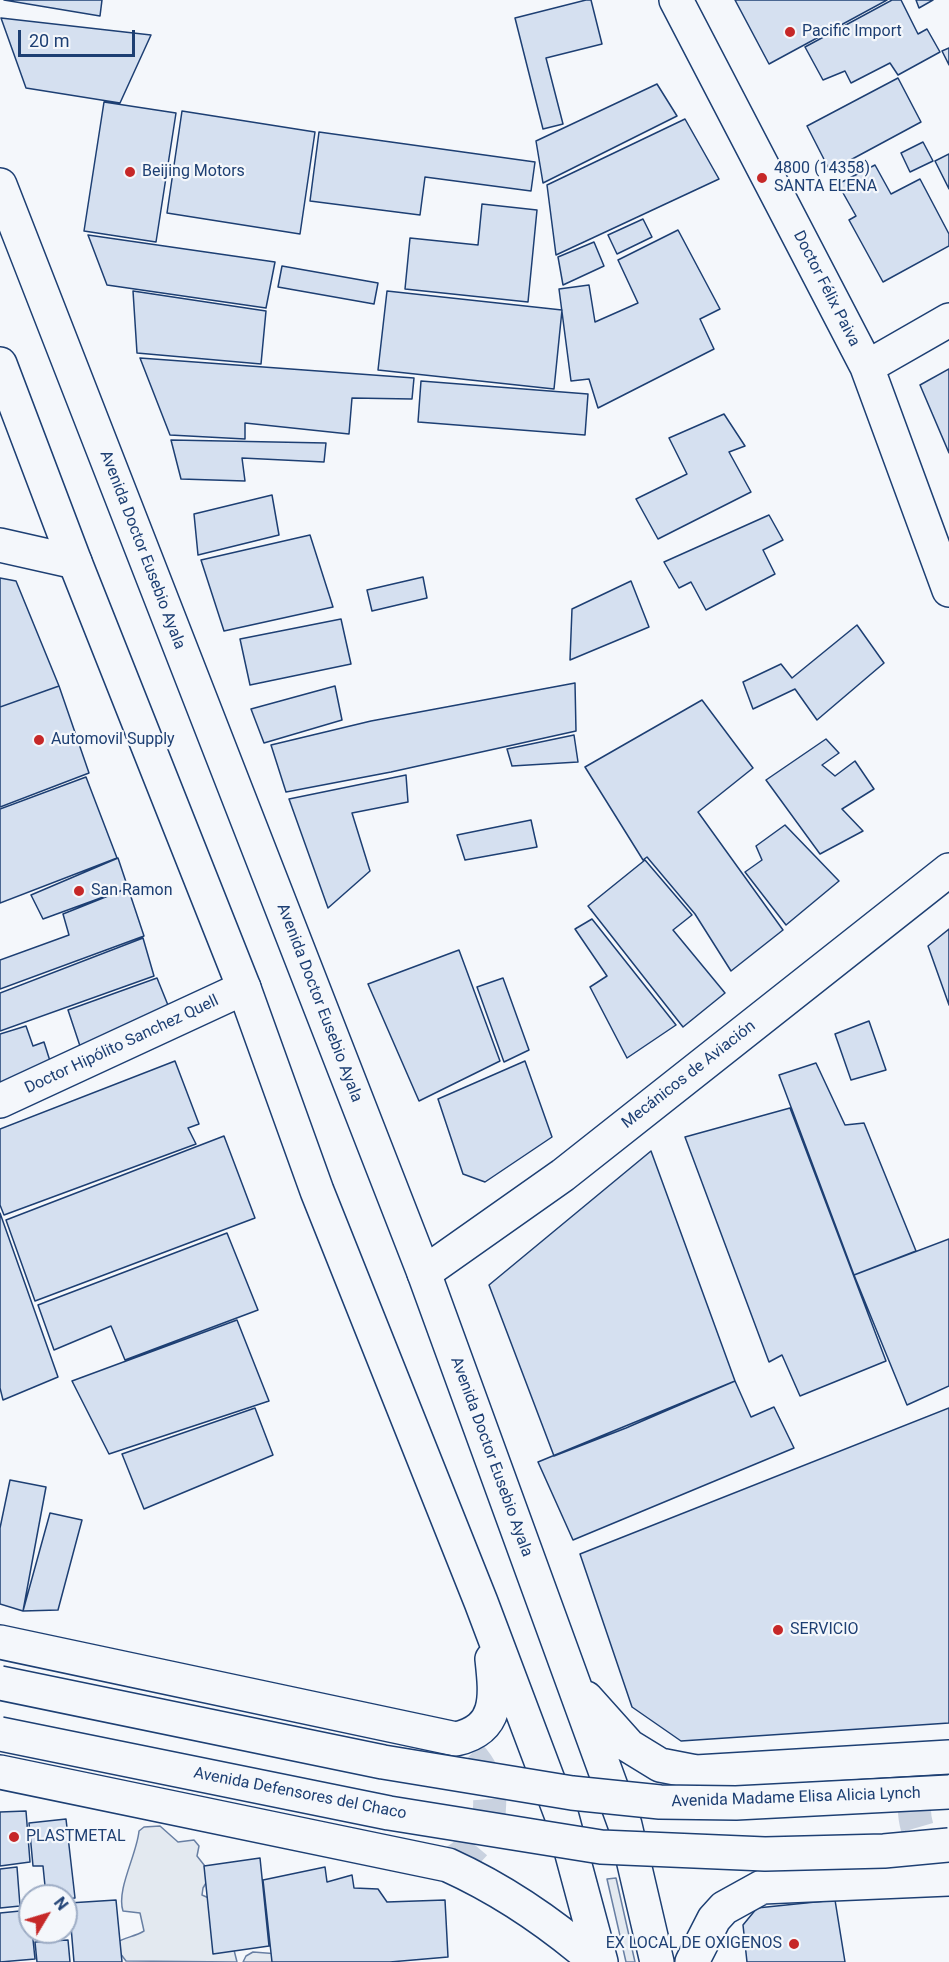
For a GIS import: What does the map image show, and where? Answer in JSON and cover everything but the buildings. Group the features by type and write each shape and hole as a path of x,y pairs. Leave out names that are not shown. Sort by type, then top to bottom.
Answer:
{"main road":[{"name":"Doctor Félix Paiva","path":"676,0 867,367 949,590"},
{"name":"Avenida Doctor Eusebio Ayala","path":"0,185 424,1273 625,1825 657,1962"},
{"path":"867,367 949,320"},
{"path":"0,364 75,562 244,988 317,1191 481,1602 567,1805 601,1962"},
{"path":"0,545 75,562"},
{"name":"Mecánicos de Aviación","path":"424,1273 563,1175 949,870"},
{"name":"Doctor Hipólito Sanchez Quell","path":"0,1101 244,988"},
{"path":"0,1642 456,1739 471,1735 486,1723 493,1711 496,1692 481,1602"},
{"path":"572,1681 629,1746 660,1765 696,1772 949,1757"},
{"path":"0,1683 383,1762 567,1805"},
{"name":"Avenida Defensores del Chaco","path":"0,1734 389,1813 601,1847 765,1854 884,1851 949,1845"},
{"path":"0,1772 448,1865 489,1884 530,1908 596,1962"},
{"name":"Avenida Madame Elisa Alicia Lynch","path":"567,1805 660,1802 736,1803 949,1792"},
{"path":"692,1962 714,1919 724,1908 762,1887 949,1879"}],"shaded area":[{"path":"160,1826 178,1842 194,1840 199,1846 197,1856 208,1870 209,1878 202,1895 211,1899 233,1946 237,1962 126,1961 117,1949 116,1943 144,1931 140,1913 123,1911 122,1893 139,1831 144,1827"},
{"path":"616,1878 635,1962 626,1962 607,1879"},
{"path":"253,1952 279,1954 297,1962 243,1962 246,1956"}],"tunnel":[{"path":"426,1734 467,1753 477,1764 485,1779 489,1794 490,1808 481,1835 473,1847 448,1865"},
{"path":"949,1762 938,1766 922,1781 916,1794 914,1809 916,1823 928,1851 949,1870"}],"place":[{"name":"Pacific Import","path":"790,32"},
{"name":"Beijing Motors","path":"130,172"},
{"name":"4800 (14358) SANTA ELENA","path":"762,178"},
{"name":"Automovil Supply","path":"39,740"},
{"name":"San Ramon","path":"79,891"},
{"name":"SERVICIO","path":"778,1630"},
{"name":"PLASTMETAL","path":"14,1837"},
{"name":"EX LOCAL DE OXIGENOS","path":"794,1944"}]}
